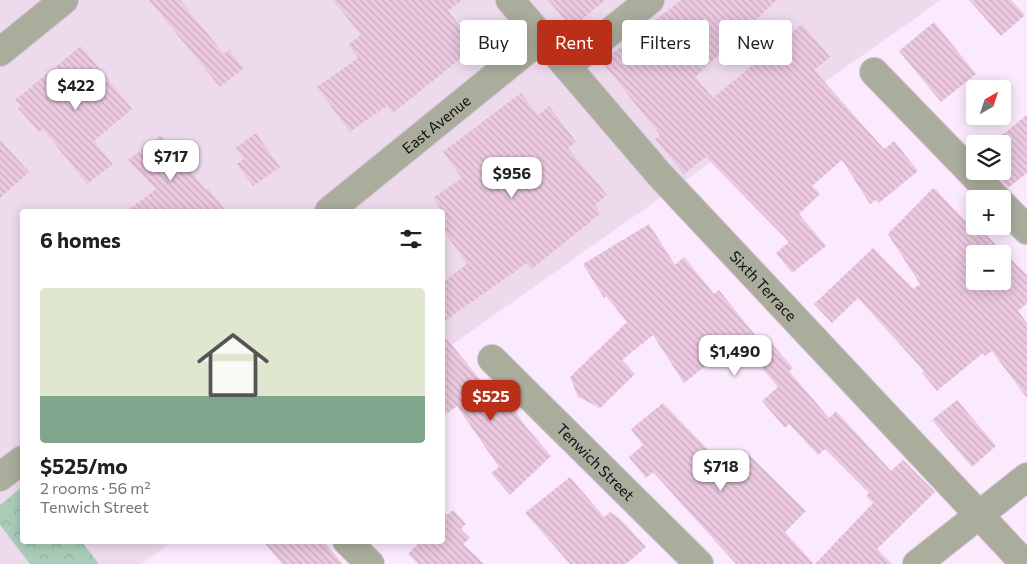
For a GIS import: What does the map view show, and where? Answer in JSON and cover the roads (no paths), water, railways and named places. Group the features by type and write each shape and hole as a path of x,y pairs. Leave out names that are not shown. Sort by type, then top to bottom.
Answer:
{"street":[{"path":"0,52 64,0"},
{"name":"Sixth Terrace","path":"510,0 537,32"},
{"path":"567,66 650,0"},
{"name":"East Avenue","path":"331,209 537,42"},
{"name":"Sixth Terrace","path":"567,66 659,174 978,517 1025,564"},
{"path":"874,72 988,190"},
{"path":"1011,213 1027,230"},
{"name":"Tenwich Street","path":"492,359 699,564"},
{"path":"0,477 20,462"},
{"path":"917,564 1027,477"},
{"path":"350,544 370,564"}]}
